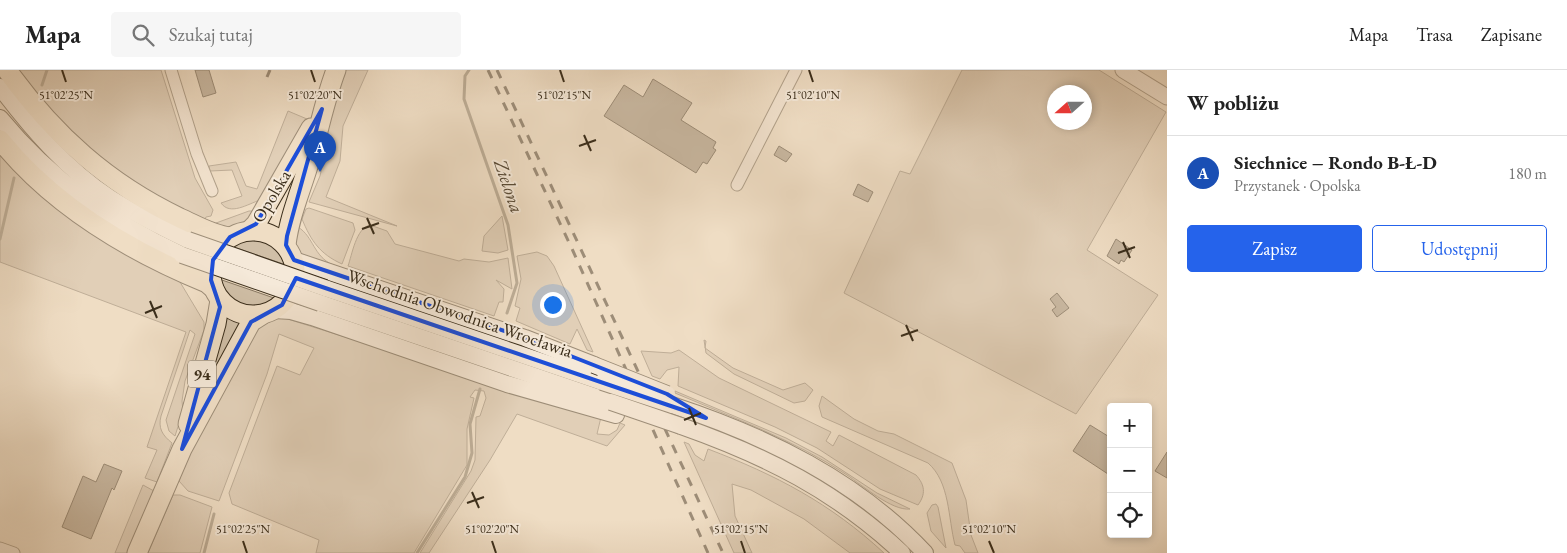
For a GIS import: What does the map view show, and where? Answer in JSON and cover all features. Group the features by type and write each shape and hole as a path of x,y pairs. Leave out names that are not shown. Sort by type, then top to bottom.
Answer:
{"main road":[{"path":"6,70 59,133 83,156 123,187 204,229 230,237 250,230 263,231 276,236 290,252 594,365 706,418 776,446 822,471 880,512 925,553"},
{"name":"Opolska","path":"290,252 296,202 310,162 322,109 336,70"},
{"name":"Wschodnia Obwodnica Wrocławia","path":"0,87 45,142 85,179 185,247 320,304 614,409"},
{"name":"Opolska","path":"250,230 256,224 322,109"},
{"name":"Wschodnia Obwodnica Wrocławia","path":"0,118 38,158 93,206 130,229 325,288 602,382 669,400"},
{"path":"0,140 25,168 50,191 90,222 129,247 207,283 232,310 247,315 291,312 312,317 507,384 660,419 735,445 799,476 852,510 902,553"},
{"name":"94","path":"182,449 216,324 217,294 211,280 212,260 216,251 230,237"},
{"name":"94","path":"137,553 182,449 251,322 268,313 289,297 293,288 296,269 290,252"}],"street":[{"path":"171,70 197,154 212,191"},
{"path":"737,184 796,70"},
{"path":"1123,70 1167,97"},
{"path":"0,548 14,553"}],"highlighted area":[{"path":"322,109 287,236 286,245 294,260 525,338 667,394 706,418 296,278 282,305 251,322 182,449 220,307 211,280 213,260 230,237 256,224"}],"shaded area":[{"path":"13,70 161,70 195,178 213,210 211,216 206,217 203,223 106,169"},
{"path":"345,70 368,70 343,126 340,161 326,197 397,226 309,202 320,176 327,145 327,141 322,141"},
{"path":"962,70 1099,70 1166,112 1087,250 1158,295 1076,414 844,293 900,171 910,174"},
{"path":"288,111 307,119 262,201 260,200 234,209 225,207 221,203 242,196 232,170 210,171 209,166 236,162 246,186 257,189"},
{"path":"0,149 181,278 180,282 204,322 204,330 185,381 182,401 183,411 175,436 169,431 166,420 195,334 190,330 161,416 160,424 162,431 172,443 157,482 145,478 157,450 147,447 186,332 0,262"},
{"path":"309,208 353,223 355,230 342,264 322,251 309,234 302,219 306,209"},
{"path":"249,211 256,211 244,224 234,227 216,226 216,223"},
{"path":"502,216 508,250 498,253 482,251 484,236"},
{"path":"370,225 387,231 395,244 459,261 464,259 489,262 508,258 512,289 496,280 504,289 503,302 499,302 494,316 348,266 358,236 365,227"},
{"path":"298,227 307,236 321,257 333,265 303,257 294,241"},
{"path":"255,237 267,240 276,246 284,255 289,266 231,246 240,240"},
{"path":"537,252 547,256 554,266 593,352 587,350 577,329 570,344 516,321 520,308 515,306 521,279 517,256"},
{"path":"219,279 277,299 259,306 242,305 228,296"},
{"path":"227,314 244,322 200,402"},
{"path":"278,316 601,417 597,434 609,435 617,430 620,423 625,425 607,446 517,414 490,460 429,553 420,553 471,471 475,460 476,417 480,416 486,398 484,391 475,390 470,397 474,398 467,429 467,465 414,553 316,553 319,540 232,504 229,493 277,366 300,375 314,348 279,334 267,374 219,501 188,491 179,481 187,457 258,324"},
{"path":"705,348 733,368 783,390 805,383 813,390 805,401 794,403 734,374 706,353"},
{"path":"679,350 719,378 831,432 826,441 833,446 839,435 916,475 923,486 921,501 918,505 880,489 817,448 775,427 678,386 679,367 667,370 660,379 652,376 641,351 671,353"},
{"path":"675,391 786,438 822,457 877,493 910,509 903,509 886,502 827,462 785,440 675,393"},
{"path":"822,396 854,419 878,431 894,434 952,463 966,500 971,535 978,553 965,553 960,546 955,545 941,480 928,463 822,417 819,406"},
{"path":"684,442 689,444 695,455 704,461 708,449 757,469 801,492 843,519 884,553 850,553 804,519 751,490 732,484 735,516 752,553 734,553"},
{"path":"143,485 154,491 127,553 115,553"},
{"path":"173,495 180,495 212,507 200,553 148,553"},
{"path":"936,504 946,548 931,531 927,513 932,505"}],"building":[{"path":"195,70 209,70 216,93 203,97"},
{"path":"653,79 692,103 681,120 716,142 713,148 716,150 707,164 703,162 696,173 604,116 624,85 643,97"},
{"path":"779,146 792,154 786,162 774,155"},
{"path":"858,184 873,192 868,202 853,195"},
{"path":"1116,239 1132,250 1124,262 1121,260 1119,264 1107,256"},
{"path":"1057,293 1069,308 1057,317 1052,310 1056,307 1050,299"},
{"path":"1090,425 1107,436 1107,473 1073,451"},
{"path":"1167,452 1167,478 1155,471"},
{"path":"104,464 122,471 114,490 112,488 91,539 62,527 83,476 96,482"}],"waterway":[{"path":"42,85 47,70"},
{"name":"Zielona","path":"469,70 465,76 464,99 508,225 517,283 507,313"},
{"path":"0,239 14,178"},
{"name":"Zielona","path":"417,553 465,477 472,453 470,424 480,389"},
{"path":"204,553 214,514"}],"railway":[{"path":"267,77 270,70"},
{"path":"488,70 573,251 708,553"},
{"path":"497,70 723,553"}],"place":[{"name":"Siechnice – Rondo B-Ł-D","path":"320,172"}]}
